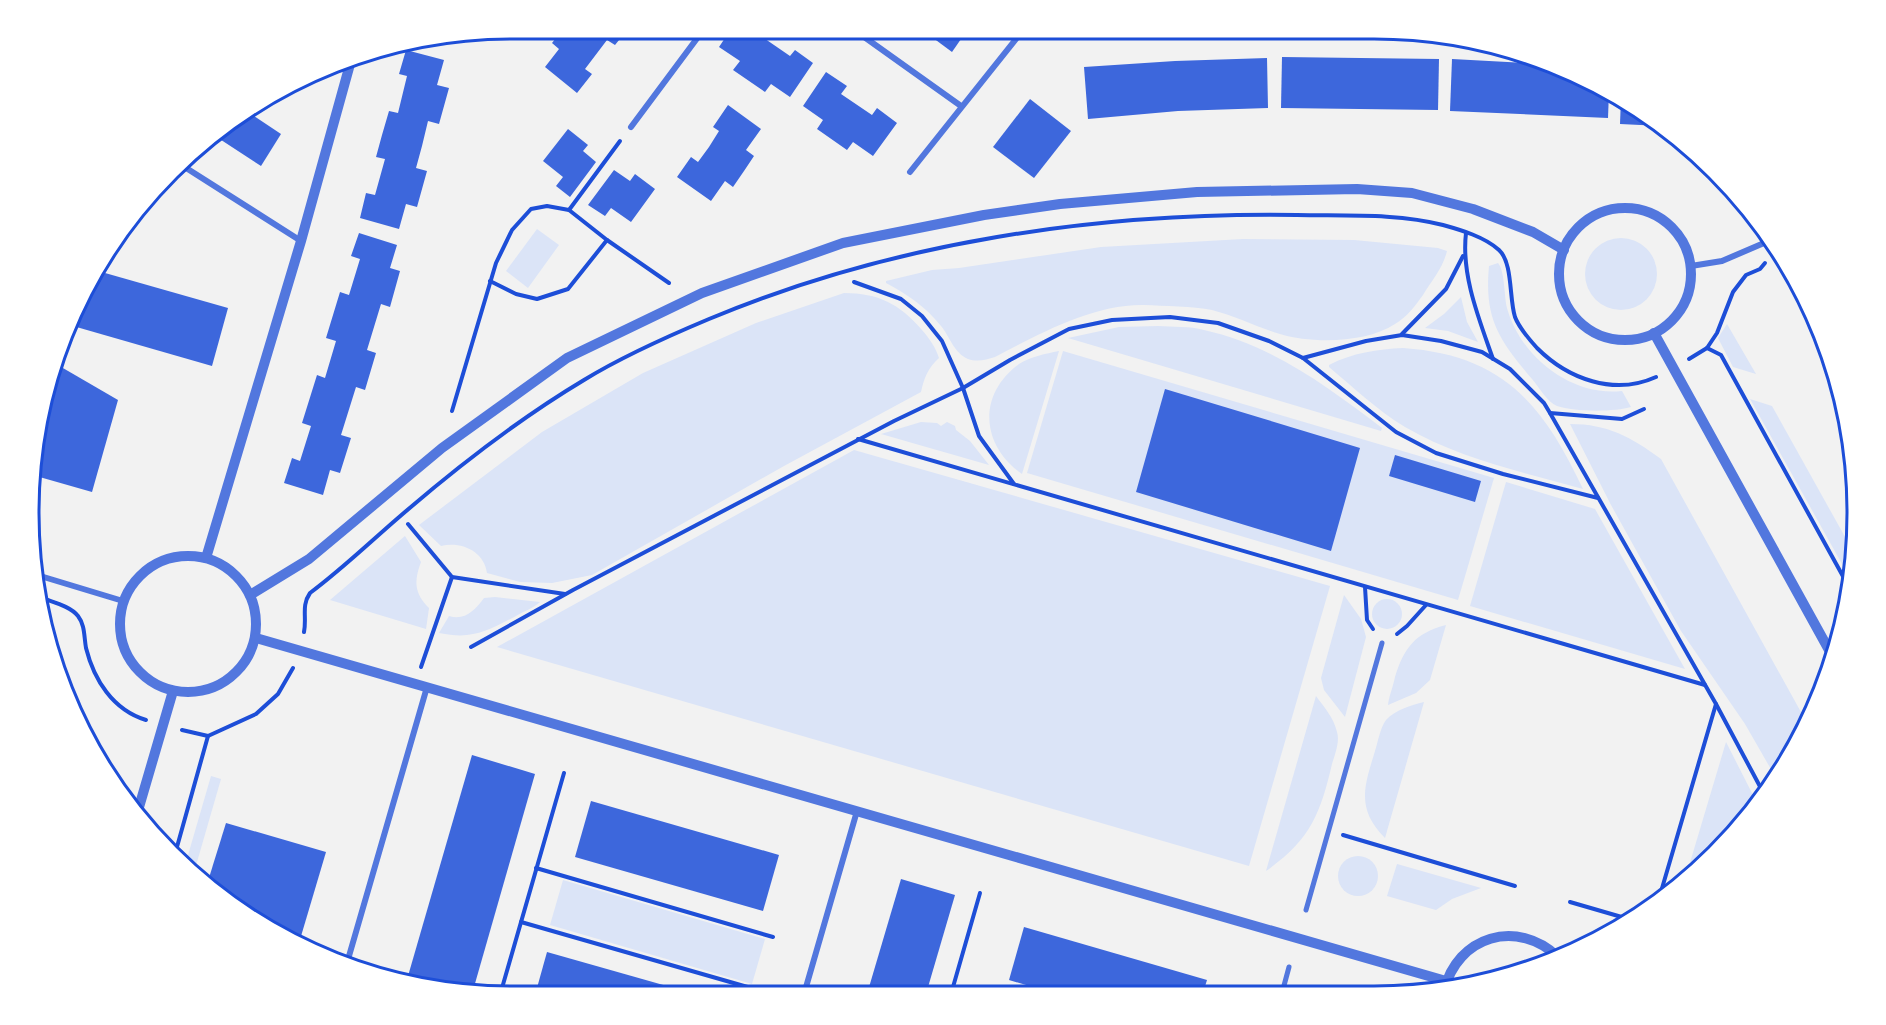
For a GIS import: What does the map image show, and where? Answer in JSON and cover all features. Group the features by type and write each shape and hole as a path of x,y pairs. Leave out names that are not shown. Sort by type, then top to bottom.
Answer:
{"street":[{"path":"631,128 697,39"},
{"path":"867,39 961,106"},
{"path":"910,172 1016,39"},
{"path":"206,558 301,241 349,68"},
{"path":"188,169 301,241"},
{"path":"250,595 309,559 442,448 567,358 702,293 843,243 984,215 1060,204 1197,192 1357,189 1412,194 1473,209 1533,232 1564,250"},
{"path":"1622,208 1648,212 1669,225 1684,245 1691,266 1688,293 1681,310 1669,323 1641,338 1615,339 1596,333 1580,322 1565,301 1559,276 1564,250 1578,229 1598,214 1622,208"},
{"path":"1691,266 1722,261 1763,243"},
{"path":"1654,333 1827,647"},
{"path":"189,555 206,558 224,566 239,578 250,595 256,615 256,638 248,657 234,675 215,687 193,692 173,691 145,678 127,656 120,628 123,601 132,585 157,563 173,557 189,555"},
{"path":"43,577 123,601"},
{"path":"256,638 857,811 1432,982"},
{"path":"1306,910 1382,644"},
{"path":"349,957 427,687"},
{"path":"140,804 173,691"},
{"path":"806,986 857,811"},
{"path":"1447,980 1451,969 1468,950 1491,938 1503,936 1529,939 1540,943 1551,952"},
{"path":"1284,986 1289,967"}],"path":[{"path":"569,210 624,135"},
{"path":"452,411 496,263 512,230 531,209 547,206 569,210 607,240 669,283"},
{"path":"305,627 303,609 310,593 450,475 526,415 588,377 659,340 736,308 816,280 905,255 964,243 1063,228 1125,222 1261,215 1386,217 1438,224 1466,232 1500,251 1506,261 1512,305 1517,322 1531,341 1561,368 1583,379 1619,386 1651,380"},
{"path":"1466,232 1464,255 1476,309 1493,359"},
{"path":"490,281 516,294 537,299 568,289 607,240"},
{"path":"1696,355 1707,348 1717,333 1732,292 1746,275 1764,265 1768,250"},
{"path":"1402,335 1446,289 1464,255"},
{"path":"854,282 901,300 922,316 942,341 963,388 979,436 1014,485"},
{"path":"471,647 566,594 894,420 963,388 1010,360 1070,329 1112,320 1170,317 1218,323 1269,341 1303,358 1396,432 1436,453 1514,477 1598,498"},
{"path":"1303,358 1366,341 1402,335 1442,341 1482,352 1510,369 1544,403 1550,413 1716,704 1760,786"},
{"path":"1707,348 1721,355 1843,576"},
{"path":"1550,413 1622,419 1644,409"},
{"path":"858,439 1705,685"},
{"path":"408,524 452,578 566,594"},
{"path":"415,683 452,578"},
{"path":"1365,587 1367,620 1382,644 1407,627 1426,605"},
{"path":"47,599 77,614 82,625 91,666 101,686 119,706 134,716"},
{"path":"187,732 208,736 256,714 278,693 290,674"},
{"path":"1662,888 1716,704"},
{"path":"177,846 208,736"},
{"path":"503,986 564,773"},
{"path":"1328,831 1515,886"},
{"path":"536,868 773,937"},
{"path":"953,986 980,893"},
{"path":"1570,902 1620,917"},
{"path":"521,922 744,986"}],"shaded area":[{"path":"537,229 559,245 528,288 506,271"},
{"path":"1621,238 1641,244 1651,254 1657,274 1651,294 1641,304 1621,310 1601,304 1591,294 1585,274 1591,254 1601,244"},
{"path":"1243,239 1354,240 1438,248 1447,251 1437,274 1403,318 1369,335 1339,340 1308,339 1280,334 1212,310 1144,305 1105,309 1067,322 995,357 985,360 968,359 956,349 941,326 923,307 886,283 886,281 932,270 1101,247"},
{"path":"1498,263 1503,278 1507,308 1514,326 1523,342 1536,357 1550,370 1584,387 1603,391 1622,391 1631,407 1605,410 1573,409 1557,406 1547,398 1511,352 1496,328 1489,301 1488,284 1489,266"},
{"path":"844,293 867,295 888,302 905,313 927,336 939,358 927,373 921,392 784,466 592,575 552,583 520,582 487,573 485,565 476,553 456,545 441,546 419,525 542,432 643,373 756,323"},
{"path":"1461,297 1467,322 1478,342 1448,331 1425,328"},
{"path":"1727,324 1756,374 1733,367 1718,338"},
{"path":"1158,326 1199,329 1253,346 1320,383 1382,428 1381,431 1068,338 1119,327"},
{"path":"1403,348 1438,353 1468,361 1493,373 1516,389 1552,432 1583,489 1492,464 1426,438 1385,413 1329,367 1338,361 1356,355"},
{"path":"1059,351 1022,474 998,449 989,420 991,405 996,390 1005,376 1019,364 1034,357"},
{"path":"1063,351 1494,478 1458,600 1027,473"},
{"path":"1750,399 1772,406 1846,539 1844,567"},
{"path":"921,422 937,423 941,426 947,422 955,426 956,430 970,441 989,465 881,434"},
{"path":"1570,424 1608,429 1629,438 1661,459 1802,714 1771,769 1745,724 1681,631 1611,505"},
{"path":"854,450 1330,586 1249,866 497,647"},
{"path":"1506,482 1595,509 1685,669 1470,606"},
{"path":"405,536 421,562 416,581 420,597 429,608 426,629 330,600"},
{"path":"1344,595 1361,619 1366,637 1345,717 1324,690 1321,678"},
{"path":"484,598 540,602 479,633 451,635 439,633 449,616 465,616"},
{"path":"1387,599 1398,603 1402,614 1398,625 1387,629 1376,625 1372,614 1376,603"},
{"path":"1446,625 1430,680 1416,693 1388,705 1402,658 1412,643 1426,632"},
{"path":"1316,696 1331,717 1338,736 1328,782 1317,812 1303,837 1281,860 1266,871"},
{"path":"1424,702 1385,838 1376,827 1366,807 1366,787 1371,764 1386,720 1409,706"},
{"path":"1726,742 1753,795 1729,825 1689,865"},
{"path":"211,776 221,779 196,864 188,856"},
{"path":"1358,856 1372,862 1378,876 1372,890 1358,896 1344,890 1338,876 1344,862"},
{"path":"1397,864 1481,888 1452,899 1436,910 1387,896"},
{"path":"563,880 765,939 752,984 550,925"}],"building":[{"path":"555,39 620,39 615,45 607,40 585,69 592,74 577,93 545,67 559,49 552,43"},
{"path":"724,39 765,39 790,56 795,50 813,63 790,97 771,84 765,92 733,70 740,61 719,47"},
{"path":"934,39 961,39 952,52"},
{"path":"406,51 444,60 437,85 449,88 439,124 428,121 416,168 427,171 417,207 406,204 399,229 360,218 366,193 375,195 385,159 376,157 389,111 398,113 407,76 399,74"},
{"path":"1282,57 1439,59 1438,110 1281,108"},
{"path":"1267,58 1268,108 1178,111 1088,119 1084,67"},
{"path":"1452,59 1522,63 1555,75 1609,101 1608,118 1450,111"},
{"path":"826,72 847,86 841,94 872,115 877,108 897,123 873,156 853,142 847,150 817,129 823,120 803,106"},
{"path":"1030,99 1071,131 1034,178 993,147"},
{"path":"728,105 761,129 746,150 754,156 733,187 725,181 711,201 677,177 691,157 698,162 709,147 719,131 713,127"},
{"path":"1621,109 1646,125 1620,124"},
{"path":"254,116 281,134 261,166 221,140"},
{"path":"568,129 588,145 583,151 596,162 570,197 556,186 563,177 543,161"},
{"path":"614,170 630,181 635,174 655,189 631,222 611,208 605,216 588,205"},
{"path":"359,233 397,245 390,268 400,271 390,307 381,304 367,350 376,353 365,390 356,387 341,435 351,438 340,473 330,470 323,495 284,483 292,458 300,461 311,426 302,423 317,375 325,378 336,341 326,338 340,292 349,295 360,259 351,256"},
{"path":"104,273 228,308 212,366 77,327"},
{"path":"62,367 118,400 92,492 40,477 48,420"},
{"path":"1165,389 1360,448 1331,551 1136,492"},
{"path":"1395,455 1481,481 1475,502 1389,476"},
{"path":"472,755 535,774 475,984 409,974"},
{"path":"591,801 779,855 763,911 575,857"},
{"path":"226,823 326,852 301,936 249,906 210,876"},
{"path":"901,879 955,895 928,986 869,986"},
{"path":"1024,927 1207,980 1205,986 1030,986 1009,980"},
{"path":"547,952 667,986 538,986"}]}
